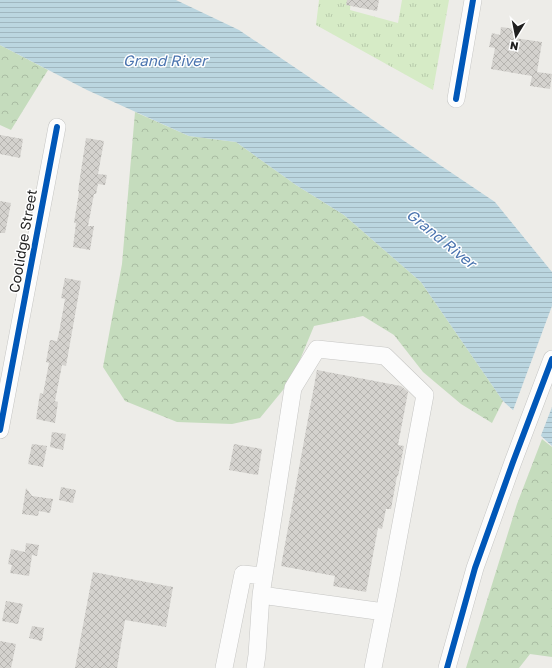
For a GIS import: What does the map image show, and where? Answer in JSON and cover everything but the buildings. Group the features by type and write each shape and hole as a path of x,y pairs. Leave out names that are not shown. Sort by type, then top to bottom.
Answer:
{"street":[{"path":"456,99 473,0"},
{"name":"Coolidge Street","path":"0,430 57,127"},
{"path":"255,668 258,655 261,595 293,388 317,349 385,356 426,395 373,668"},
{"path":"447,668 475,568 552,360"},
{"path":"224,668 243,574 264,576"},
{"path":"261,595 384,612"}],"green space":[{"path":"319,0 351,0 350,10 398,23 402,0 449,0 433,90 316,25"},
{"path":"0,45 48,70 11,130 0,125"},
{"path":"135,112 189,136 236,142 296,185 344,215 421,282 503,401 492,423 461,404 423,372 394,335 363,316 314,326 292,379 260,418 232,424 177,422 125,401 103,367 122,264"},
{"path":"542,439 552,447 552,657 530,654 519,668 466,668 517,504"}],"water":[{"name":"Grand River","path":"0,0 176,0 239,30 495,202 552,272 552,446 503,401 421,282 344,215 296,185 236,142 189,136 87,90 0,45"}],"pier":[{"path":"552,306 552,407 540,438 512,413"}],"cycle path":[{"path":"456,99 473,0"},
{"path":"0,430 57,127"},
{"path":"447,668 475,568 552,359"}]}
